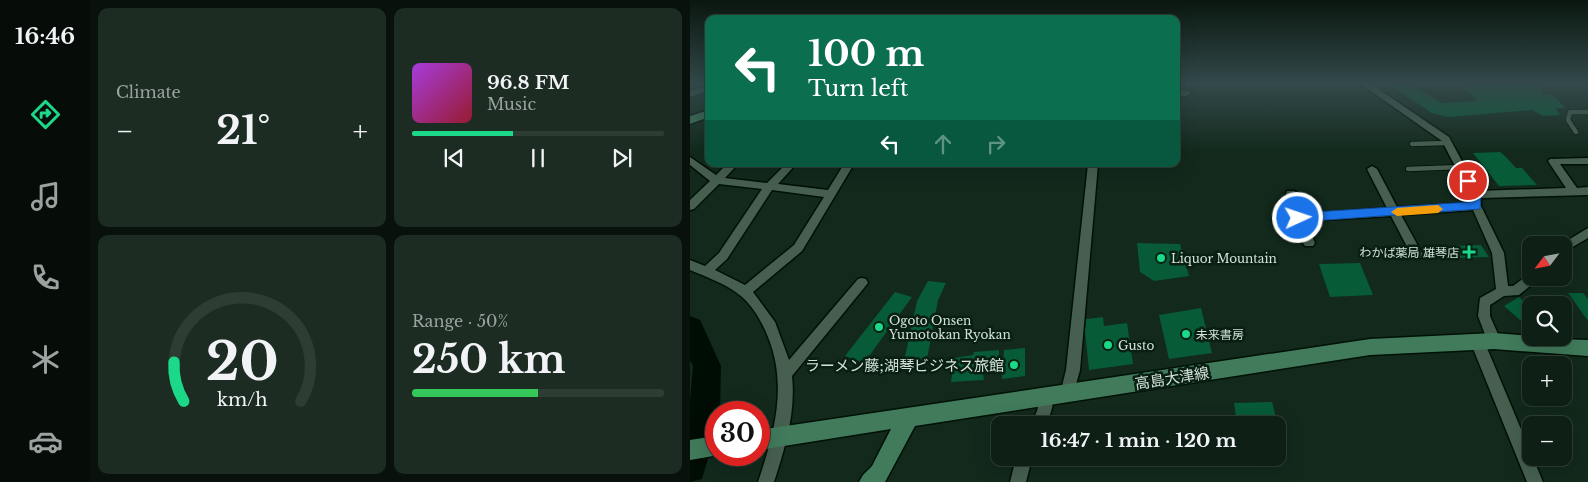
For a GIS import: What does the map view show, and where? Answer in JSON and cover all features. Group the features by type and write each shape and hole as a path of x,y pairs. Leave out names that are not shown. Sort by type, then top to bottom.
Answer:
{"main road":[{"path":"690,120 705,115"},
{"name":"高島大津線","path":"770,438 1370,346 1485,341 1588,348"},
{"path":"870,482 879,473 909,417"},
{"path":"690,450 705,448"}],"street":[{"path":"1398,106 1448,143 1476,200 1498,253 1502,291"},
{"path":"690,160 716,180 830,194"},
{"path":"1574,192 1554,161 1588,160"},
{"path":"690,206 731,167"},
{"path":"706,272 723,256 770,186 789,167"},
{"path":"745,292 798,248 847,167"},
{"path":"1067,394 1073,370 1093,167"},
{"path":"1372,169 1417,255"},
{"path":"1298,218 1394,212 1476,200 1588,191"},
{"path":"1291,194 1298,218 1309,243"},
{"path":"1572,243 1588,232"},
{"path":"690,265 745,292 762,312 774,335 786,373 786,409 781,437 766,482"},
{"path":"786,373 862,283"},
{"path":"1522,286 1515,291 1502,291 1484,302 1485,341 1535,482"},
{"path":"1042,416 1046,397"},
{"path":"1018,482 1022,466"}],"lane":[{"path":"1576,132 1568,120 1570,112 1588,112"},
{"path":"1412,144 1448,143"},
{"path":"1408,169 1460,167"}],"building":[{"path":"1422,106 1566,108 1555,108 1560,115 1543,116 1532,110 1448,117 1432,113"},
{"path":"1500,152 1516,168 1522,168 1537,185 1499,186 1473,153"},
{"name":"Liquor Mountain","path":"1137,243 1180,244 1189,276 1154,281 1140,272"},
{"name":"わかば薬局 雄琴店","path":"1481,245 1489,257 1457,258 1450,246"},
{"path":"1360,263 1373,295 1330,297 1319,264"},
{"path":"928,281 946,283 938,300 927,359 904,361 917,301"},
{"name":"Ogoto Onsen Yumotokan Ryokan","path":"895,292 912,297 864,363 845,356"},
{"path":"1568,293 1583,293 1588,299 1588,321 1572,296"},
{"path":"1519,297 1522,300 1522,319 1520,320 1504,306"},
{"name":"未来書房","path":"1201,308 1212,353 1169,359 1159,315"},
{"name":"Gusto","path":"1103,317 1104,326 1127,323 1133,364 1089,370 1085,331 1086,319"},
{"path":"1025,348 1025,376 1002,379 1004,350"},
{"path":"999,350 999,360 981,363 984,380 951,382 954,358 973,355 974,352"},
{"path":"1272,402 1276,416 1236,416 1234,403"}],"waterway":[{"path":"690,328 707,366 704,419 690,467"}],"slow traffic":[{"path":"1397,212 1438,209"}],"place":[{"name":"わかば薬局 雄琴店","path":"1469,252"},
{"name":"Liquor Mountain","path":"1161,258"},
{"name":"Ogoto Onsen Yumotokan Ryokan","path":"879,327"},
{"name":"未来書房","path":"1186,334"},
{"name":"Gusto","path":"1108,345"},
{"name":"ラーメン藤;湖琴ビジネス旅館","path":"1014,365"}],"route":[{"path":"1298,218 1476,206 1475,195 1468,181"}]}
